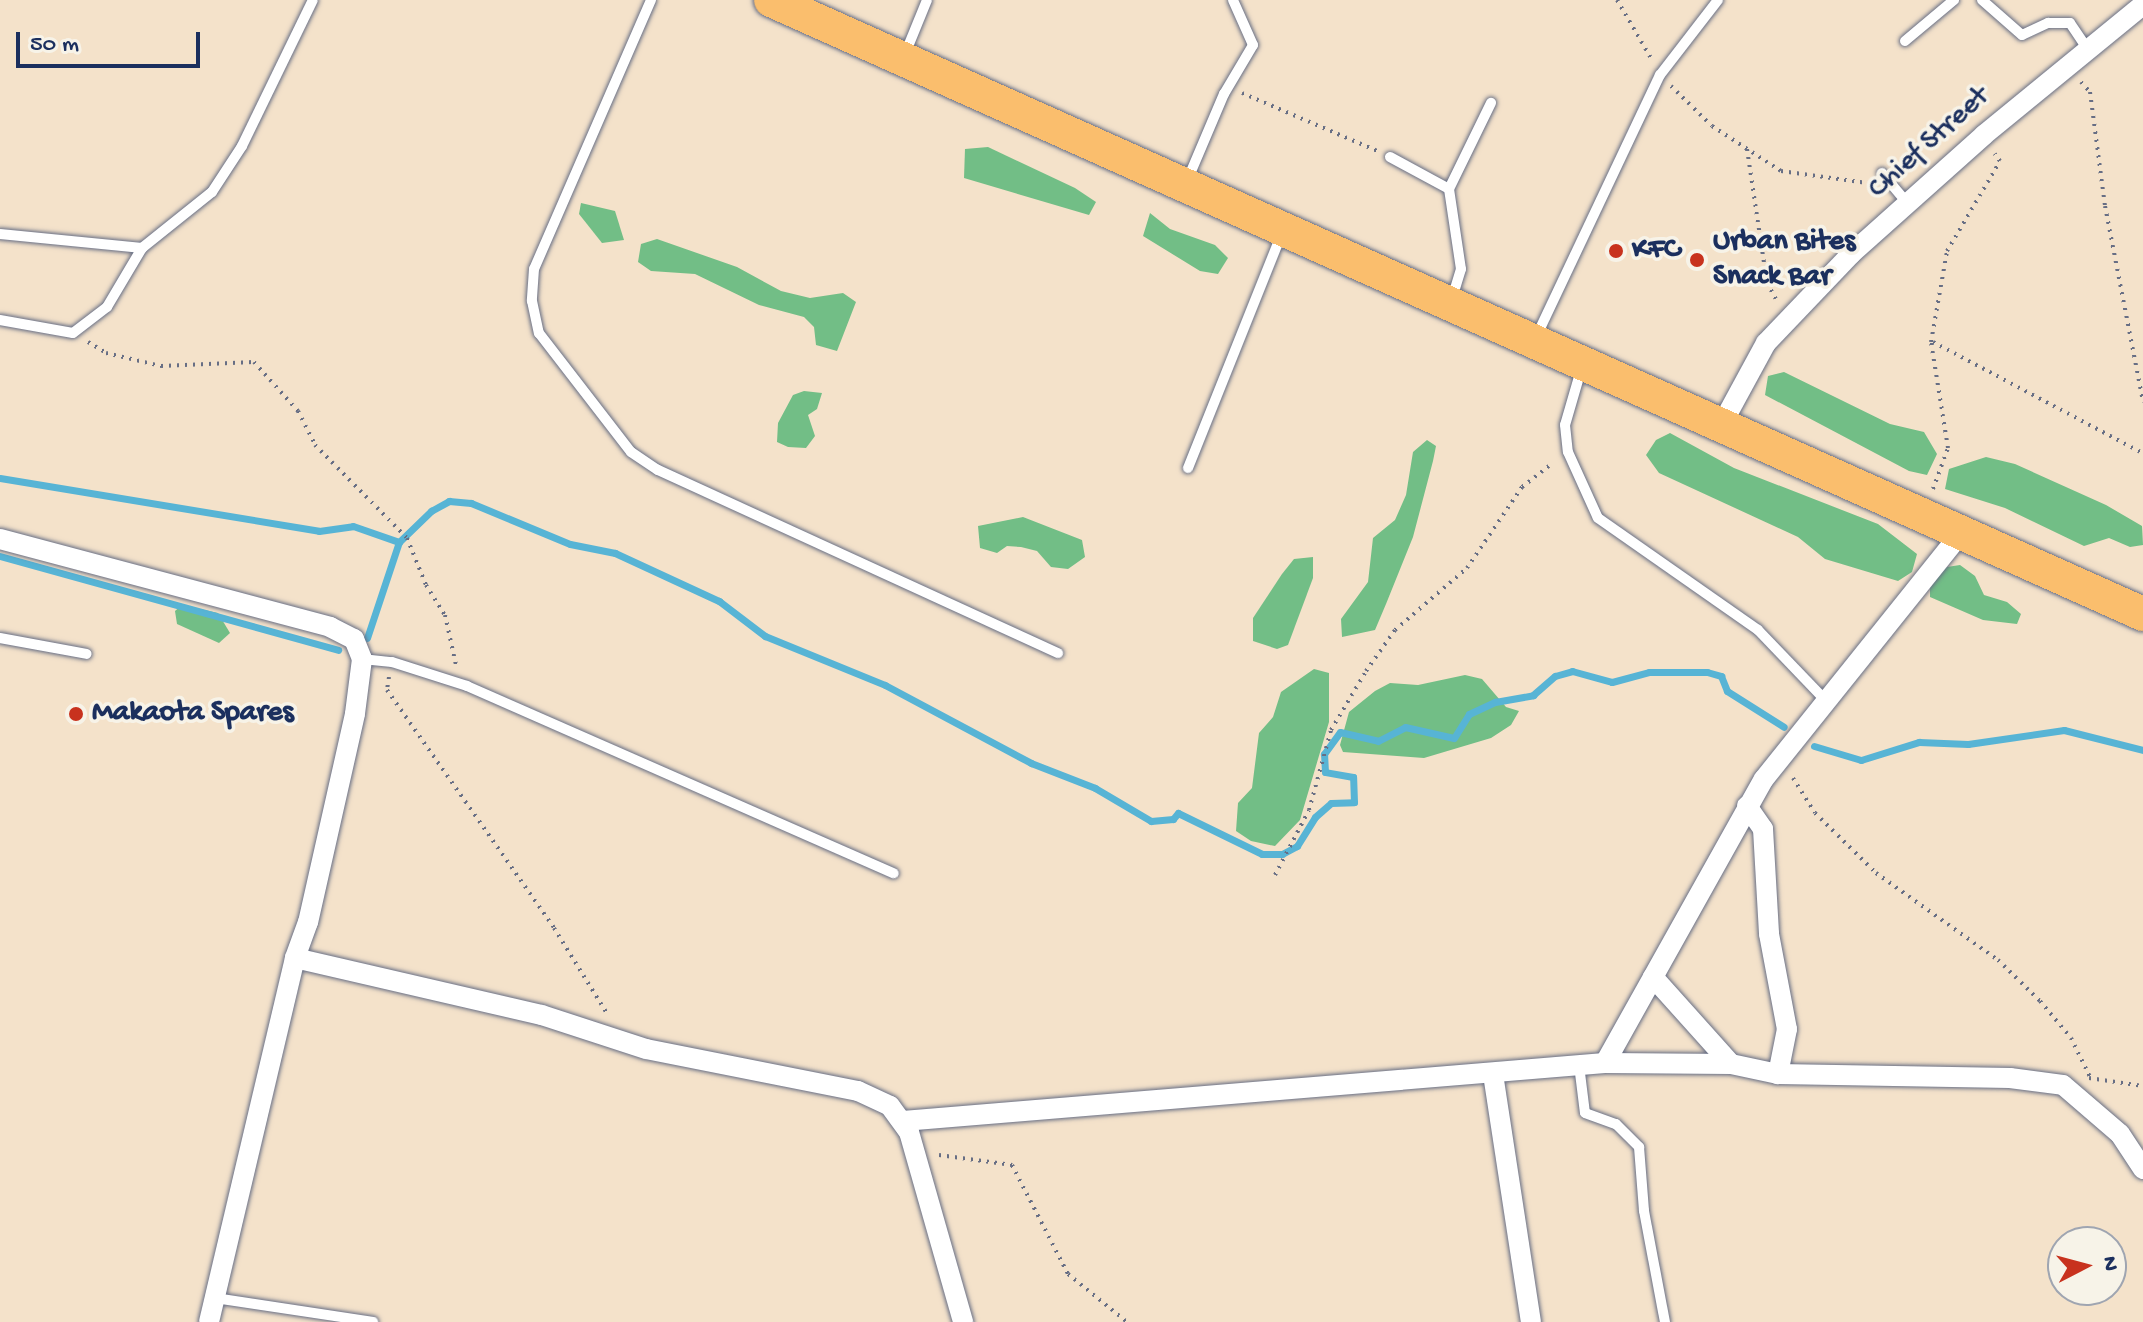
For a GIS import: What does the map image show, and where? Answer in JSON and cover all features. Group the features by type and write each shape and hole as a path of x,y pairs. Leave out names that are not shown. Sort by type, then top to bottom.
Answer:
{"main road":[{"path":"771,0 1583,365 1924,513 2143,614"}],"street":[{"name":"Chief Street","path":"1722,424 1766,343 1788,319 1984,135 2143,5"},
{"path":"1605,1063 1747,806 1774,767 1963,531"},
{"path":"0,539 330,627 354,639 362,659 355,714 308,922 295,958 209,1322"},
{"path":"1747,806 1763,829 1769,934 1787,1029 1778,1074"},
{"path":"295,958 542,1015 612,1038 858,1091 890,1106 906,1126 963,1322"},
{"path":"1653,977 1731,1064"},
{"path":"906,1126 1605,1063 1731,1064 1778,1074 2010,1078 2063,1085 2120,1134 2143,1169"},
{"path":"1493,1074 1531,1322"}],"lane":[{"path":"0,320 73,333 107,307 142,248 212,192 242,146 313,0"},
{"path":"651,0 534,269 532,301 539,333 631,452 658,470 1058,653"},
{"path":"903,60 927,0"},
{"path":"1185,187 1229,87 1253,45 1233,0"},
{"path":"1533,342 1660,75 1718,0"},
{"path":"1905,41 1954,0"},
{"path":"1982,0 2022,35 2048,23 2070,23 2087,48"},
{"path":"1450,305 1461,269 1449,189 1491,103"},
{"path":"1390,157 1449,189"},
{"path":"1882,173 1909,205"},
{"path":"1188,468 1282,231"},
{"path":"0,234 142,248"},
{"path":"1583,365 1565,425 1568,452 1598,518 1758,630 1827,702"},
{"path":"0,638 87,654"},
{"path":"362,659 392,662 457,683 894,873"},
{"path":"1579,1065 1585,1113 1616,1124 1639,1147 1644,1211 1665,1322"},
{"path":"215,1298 373,1322"}],"path":[{"path":"1617,0 1660,75 1712,126 1747,149 1781,171 1820,178 1866,184 1882,173"},
{"path":"2067,65 2090,92 2105,206 2143,402"},
{"path":"1229,87 1390,157"},
{"path":"1924,513 1948,448 1931,342 1947,251 2000,161 1984,135"},
{"path":"1747,149 1767,283 1788,319"},
{"path":"73,333 106,353 161,366 254,362 298,411 315,445 407,538 426,585 445,615 457,683"},
{"path":"1931,342 2143,453"},
{"path":"1275,875 1309,810 1331,730 1366,671 1395,630 1467,568 1522,487 1568,452"},
{"path":"392,662 387,690 578,964 612,1022 612,1038"},
{"path":"1774,767 1795,779 1815,813 1876,873 1998,960 2040,1001 2071,1038 2090,1077"},
{"path":"2063,1085 2090,1077 2143,1086"},
{"path":"906,1126 943,1157 1012,1165 1068,1274 1127,1322"}],"green space":[{"path":"988,147 1075,188 1096,202 1089,215 964,178 965,149"},
{"path":"581,203 615,211 624,240 602,243 579,214"},
{"path":"1150,213 1170,229 1215,245 1228,258 1218,274 1200,271 1143,236"},
{"path":"657,239 737,267 781,291 810,298 843,293 856,302 837,351 816,345 814,327 804,317 759,305 695,274 651,271 638,262 641,244"},
{"path":"1784,372 1890,424 1924,432 1937,454 1927,475 1909,471 1765,395 1768,376"},
{"path":"804,391 822,393 817,409 808,415 815,436 806,448 788,447 777,442 778,423 793,395"},
{"path":"1670,433 1734,468 1878,524 1917,554 1912,572 1898,581 1825,559 1798,537 1659,473 1646,455 1656,440"},
{"path":"1427,440 1436,446 1413,537 1375,630 1342,637 1341,619 1368,582 1373,538 1395,520 1406,495 1413,452"},
{"path":"1986,457 2015,464 2106,505 2142,526 2143,545 2130,547 2109,538 2084,546 2005,508 1945,489 1949,469"},
{"path":"1023,517 1082,540 1085,557 1068,569 1051,567 1037,551 1021,547 1007,546 997,553 980,548 978,526"},
{"path":"1313,557 1313,578 1288,645 1277,649 1253,641 1253,618 1282,574 1294,559"},
{"path":"1960,565 1975,576 1984,595 2007,602 2021,614 2017,624 1983,620 1930,597 1930,584 1947,567"},
{"path":"182,605 218,613 230,633 219,643 177,624 175,611"},
{"path":"1314,669 1329,673 1329,722 1300,820 1275,846 1251,841 1236,831 1238,803 1252,788 1259,733 1273,717 1281,692"},
{"path":"1465,675 1482,679 1506,707 1519,711 1511,725 1491,738 1424,758 1343,752 1340,745 1349,712 1375,691 1390,683 1418,685"}],"waterway":[{"path":"0,478 319,531 353,526 399,542 431,511 449,501 471,503 570,544 615,553 719,601 765,636 885,685 1031,763 1095,788 1151,821 1173,819 1178,813 1262,854 1282,854 1297,846 1315,817 1331,803 1354,802 1353,777 1325,772 1324,754 1340,732 1378,741 1405,727 1454,738 1469,714 1495,702 1533,695 1555,676 1572,671 1612,682 1649,672 1707,672 1721,676 1727,691 1784,727"},
{"path":"367,638 399,542"},
{"path":"0,556 338,650"},
{"path":"1814,746 1861,760 1919,742 1968,744 2064,730 2143,750"}],"place":[{"name":"KFC","path":"1616,251"},
{"name":"Urban Bites Snack Bar","path":"1697,260"},
{"name":"Makaota Spares","path":"76,714"}]}
